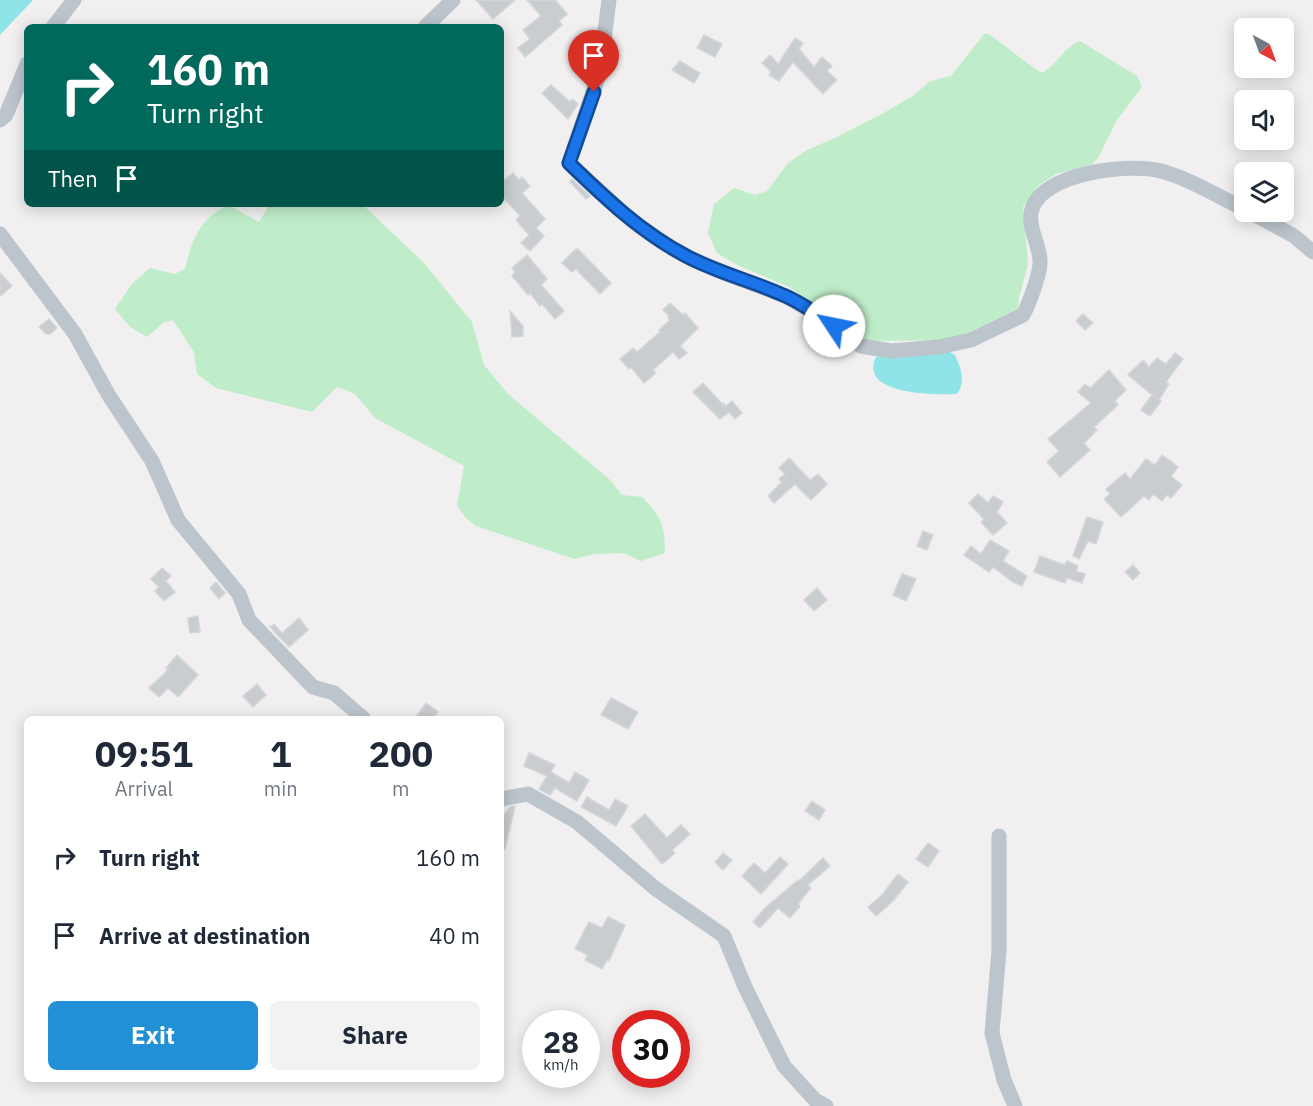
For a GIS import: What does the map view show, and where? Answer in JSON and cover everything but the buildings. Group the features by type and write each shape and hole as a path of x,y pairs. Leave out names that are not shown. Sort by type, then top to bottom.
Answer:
{"street":[{"path":"55,24 74,0"},
{"path":"428,24 453,0"},
{"path":"609,0 600,71 569,163 631,220 666,244 719,271 785,296 820,316 861,346 891,351 939,347 971,340 1023,315 1039,272 1040,262 1032,228 1032,209 1038,198 1048,189 1067,179 1114,170 1149,169 1180,178 1234,203"},
{"path":"0,120 6,115 24,71"},
{"path":"1269,222 1289,233 1313,252"},
{"path":"0,234 75,334 108,394 152,461 178,520 239,594 249,620 313,687 334,693 361,716"},
{"path":"504,798 528,794 577,822 656,889 724,936 745,987 784,1066 815,1100 826,1106"},
{"path":"999,836 999,951 992,1033 1004,1080 1015,1106"}],"green space":[{"path":"984,34 989,34 1042,73 1069,47 1080,41 1137,76 1142,87 1117,120 1098,158 1091,165 1056,174 1039,185 1023,207 1028,264 1018,310 952,340 867,341 789,287 737,265 717,253 708,233 714,204 734,188 755,195 767,191 788,163 807,150 880,115 913,96 930,81 951,76"},
{"path":"225,207 232,207 259,222 268,207 365,207 424,263 472,322 484,365 508,394 609,479 622,495 642,497 661,522 665,553 641,561 623,553 595,554 574,559 476,526 457,506 464,466 375,418 355,394 337,387 312,412 216,388 197,374 194,352 173,320 163,323 147,337 130,327 115,309 132,284 150,268 175,274 185,269 198,231 218,211"}],"water":[{"path":"0,0 33,0 0,35"},
{"path":"948,351 955,355 961,370 962,380 957,394 917,393 888,386 878,379 873,370 876,357"}],"route":[{"path":"594,92 569,163 631,220 666,244 719,271 785,296 834,326"}]}
